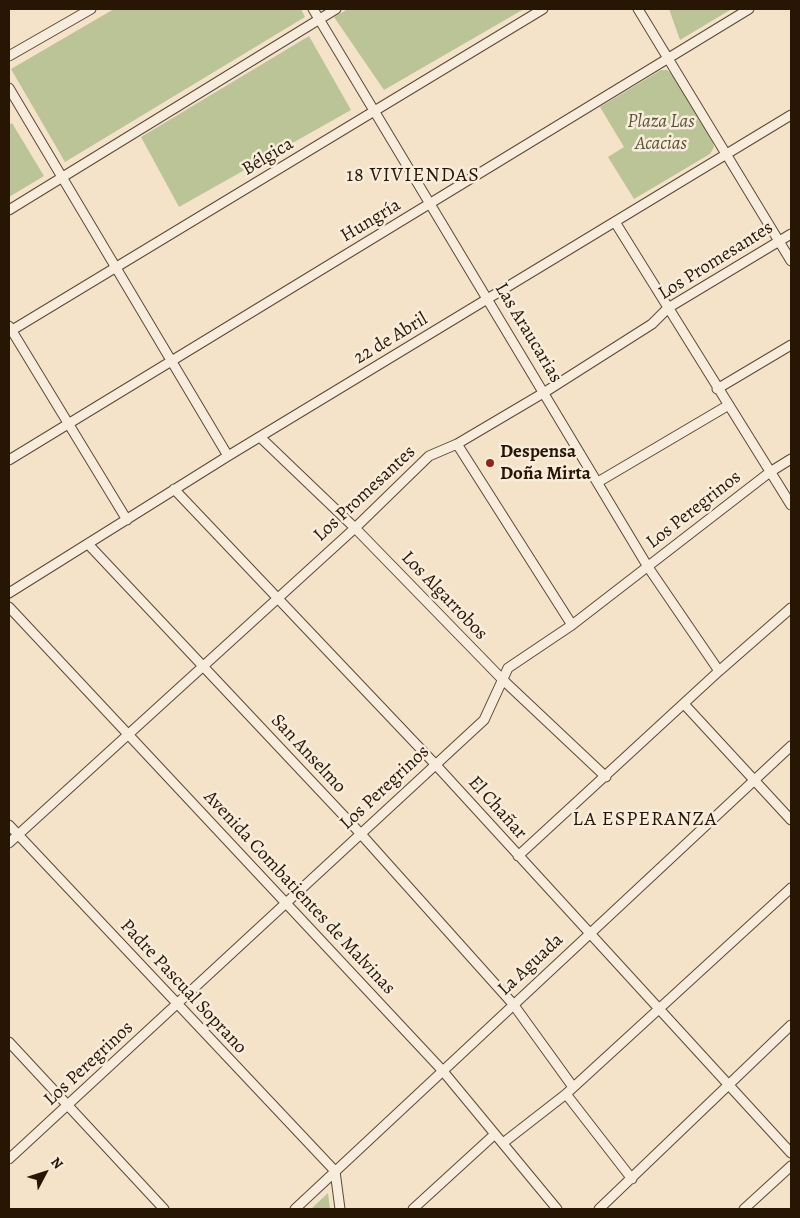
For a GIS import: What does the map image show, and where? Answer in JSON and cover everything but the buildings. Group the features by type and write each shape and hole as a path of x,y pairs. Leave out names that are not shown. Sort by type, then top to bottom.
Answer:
{"street":[{"path":"9,56 91,9"},
{"name":"Las Araucarias","path":"313,9 489,298 648,567 719,671"},
{"path":"9,210 336,9"},
{"name":"Bélgica","path":"10,329 543,9"},
{"path":"638,9 791,261"},
{"name":"Hungría","path":"9,460 749,9"},
{"path":"9,88 228,456"},
{"name":"22 de Abril","path":"9,593 174,489 791,115"},
{"path":"615,222 727,406 791,505"},
{"name":"Los Promesantes","path":"9,843 355,528 429,456 457,444 545,392 652,324 668,308 791,234"},
{"path":"10,329 127,520"},
{"path":"717,389 791,345"},
{"path":"598,482 727,406"},
{"name":"Los Algarrobos","path":"260,437 355,528 502,679 606,777"},
{"path":"457,444 572,625"},
{"name":"Los Peregrinos","path":"9,1158 68,1106 360,833 484,720 508,668 572,625 770,472 791,459"},
{"name":"El Chañar","path":"174,489 435,764 791,1153"},
{"name":"San Anselmo","path":"88,544 360,833 514,1004 573,1087"},
{"name":"Avenida Combatientes de Malvinas","path":"9,607 442,1070 557,1209"},
{"path":"518,856 719,671 791,608"},
{"path":"684,704 791,820"},
{"name":"La Aguada","path":"295,1209 589,932 791,746"},
{"name":"Padre Pascual Soprano","path":"9,825 335,1171"},
{"path":"503,1143 566,1094 791,888"},
{"path":"599,1209 727,1084 791,1025"},
{"path":"9,1042 164,1209"},
{"path":"566,1094 632,1178"},
{"path":"413,1209 495,1134"},
{"path":"744,1209 791,1166"},
{"path":"335,1171 340,1209"}],"green space":[{"path":"114,9 301,9 305,17 65,162 11,69"},
{"path":"348,9 524,9 384,90 334,17"},
{"path":"669,9 730,9 730,10 680,40"},
{"path":"309,36 351,110 179,207 141,137"},
{"name":"Plaza Las Acacias","path":"661,70 667,70 672,74 714,147 710,154 634,199 608,157 624,147 600,107"},
{"path":"12,123 44,176 9,197 9,125"},
{"path":"328,1193 330,1209 311,1209"}],"place":[{"name":"Despensa Doña Mirta","path":"490,463"}],"district":[{"name":"18 VIVIENDAS","path":"413,176"},
{"name":"LA ESPERANZA","path":"645,820"}]}
